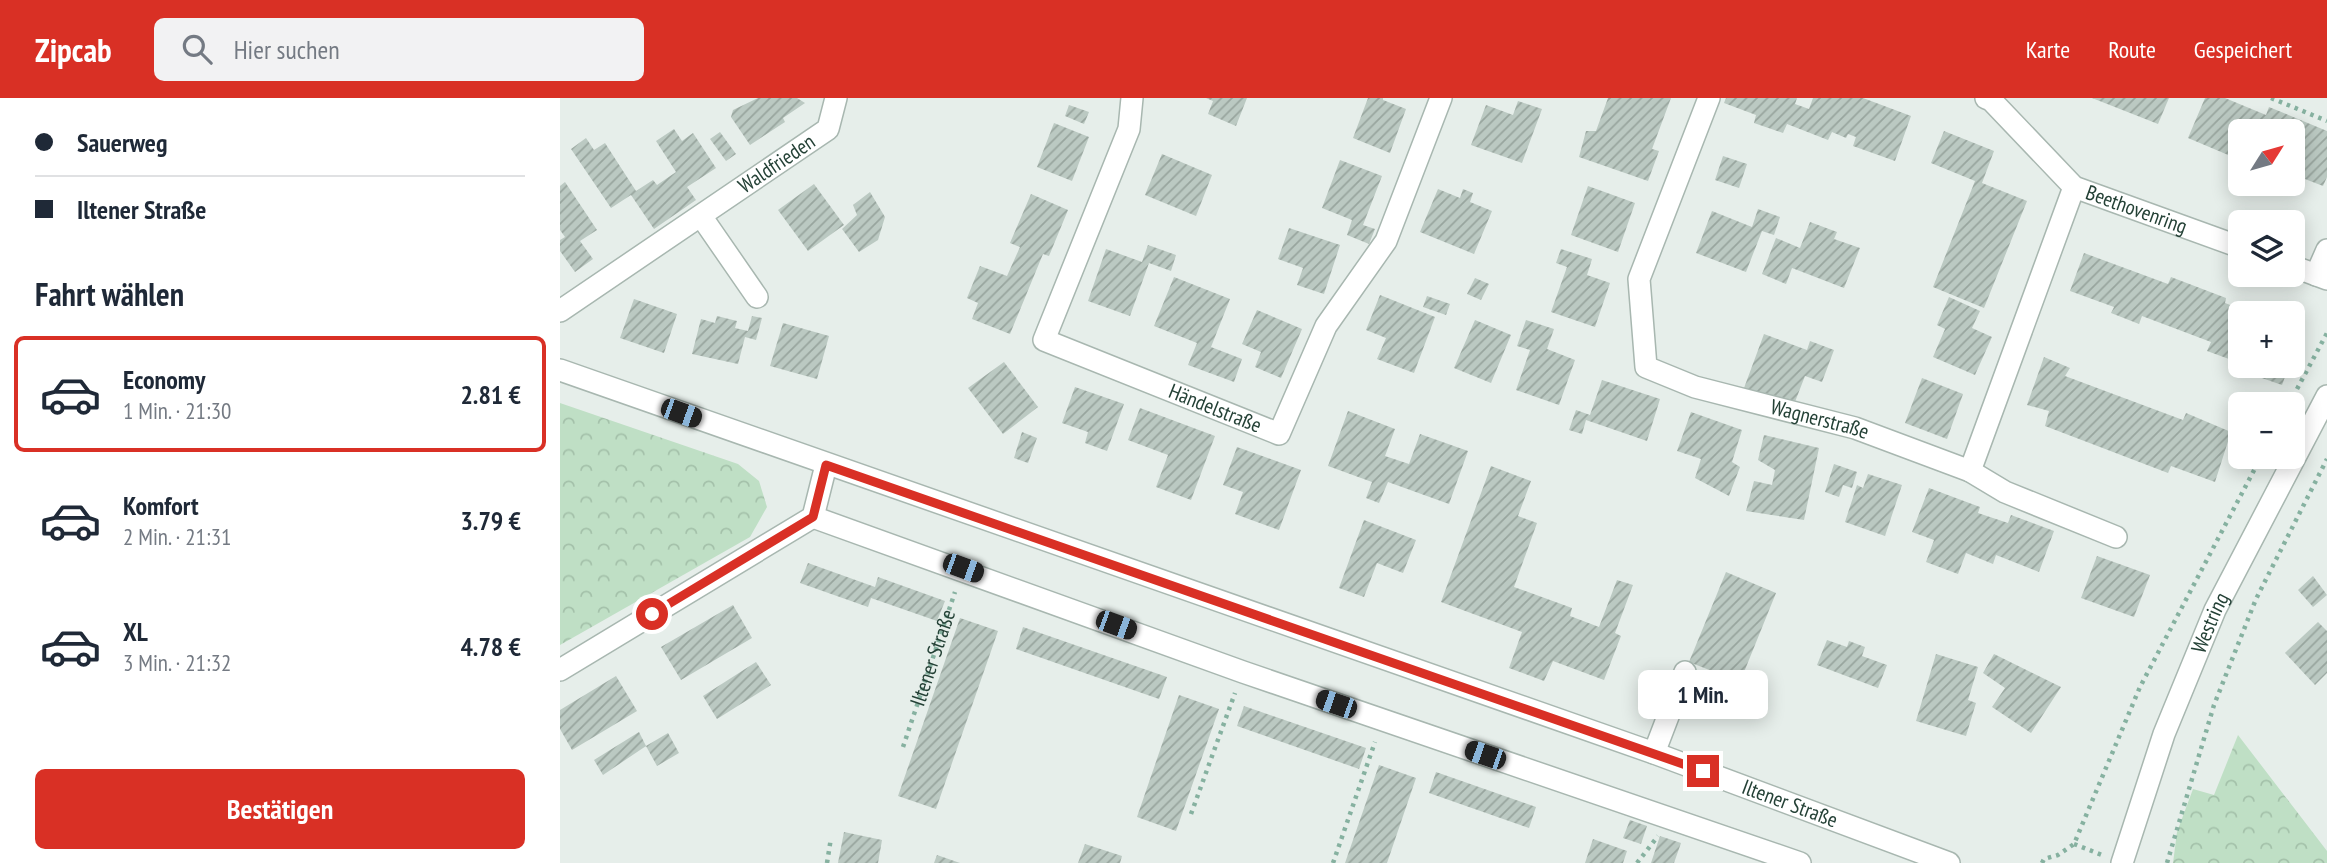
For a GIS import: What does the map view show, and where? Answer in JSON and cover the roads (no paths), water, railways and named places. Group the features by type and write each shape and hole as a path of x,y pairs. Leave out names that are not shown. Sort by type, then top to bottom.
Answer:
{"street":[{"name":"Waldfrieden","path":"560,311 828,129 836,98"},
{"name":"Händelstraße","path":"1132,98 1129,129 1044,340 1279,433 1326,326 1387,242 1441,98"},
{"name":"Wagnerstraße","path":"1709,98 1639,279 1646,367 1695,387 1855,428 1970,471"},
{"name":"Beethovenring","path":"1989,99 2074,187 2228,243"},
{"path":"2074,187 1970,471 2005,492 2116,537"},
{"path":"701,216 757,297"},
{"path":"2305,271 2322,277 2327,250"},
{"name":"Iltener Straße","path":"560,370 1654,753 1949,863"},
{"name":"Westring","path":"2122,863 2164,734 2215,610 2327,396"},
{"path":"560,670 813,517 826,465"},
{"path":"813,517 963,568 1243,672 1800,863"},
{"path":"1654,753 1685,672"}]}
